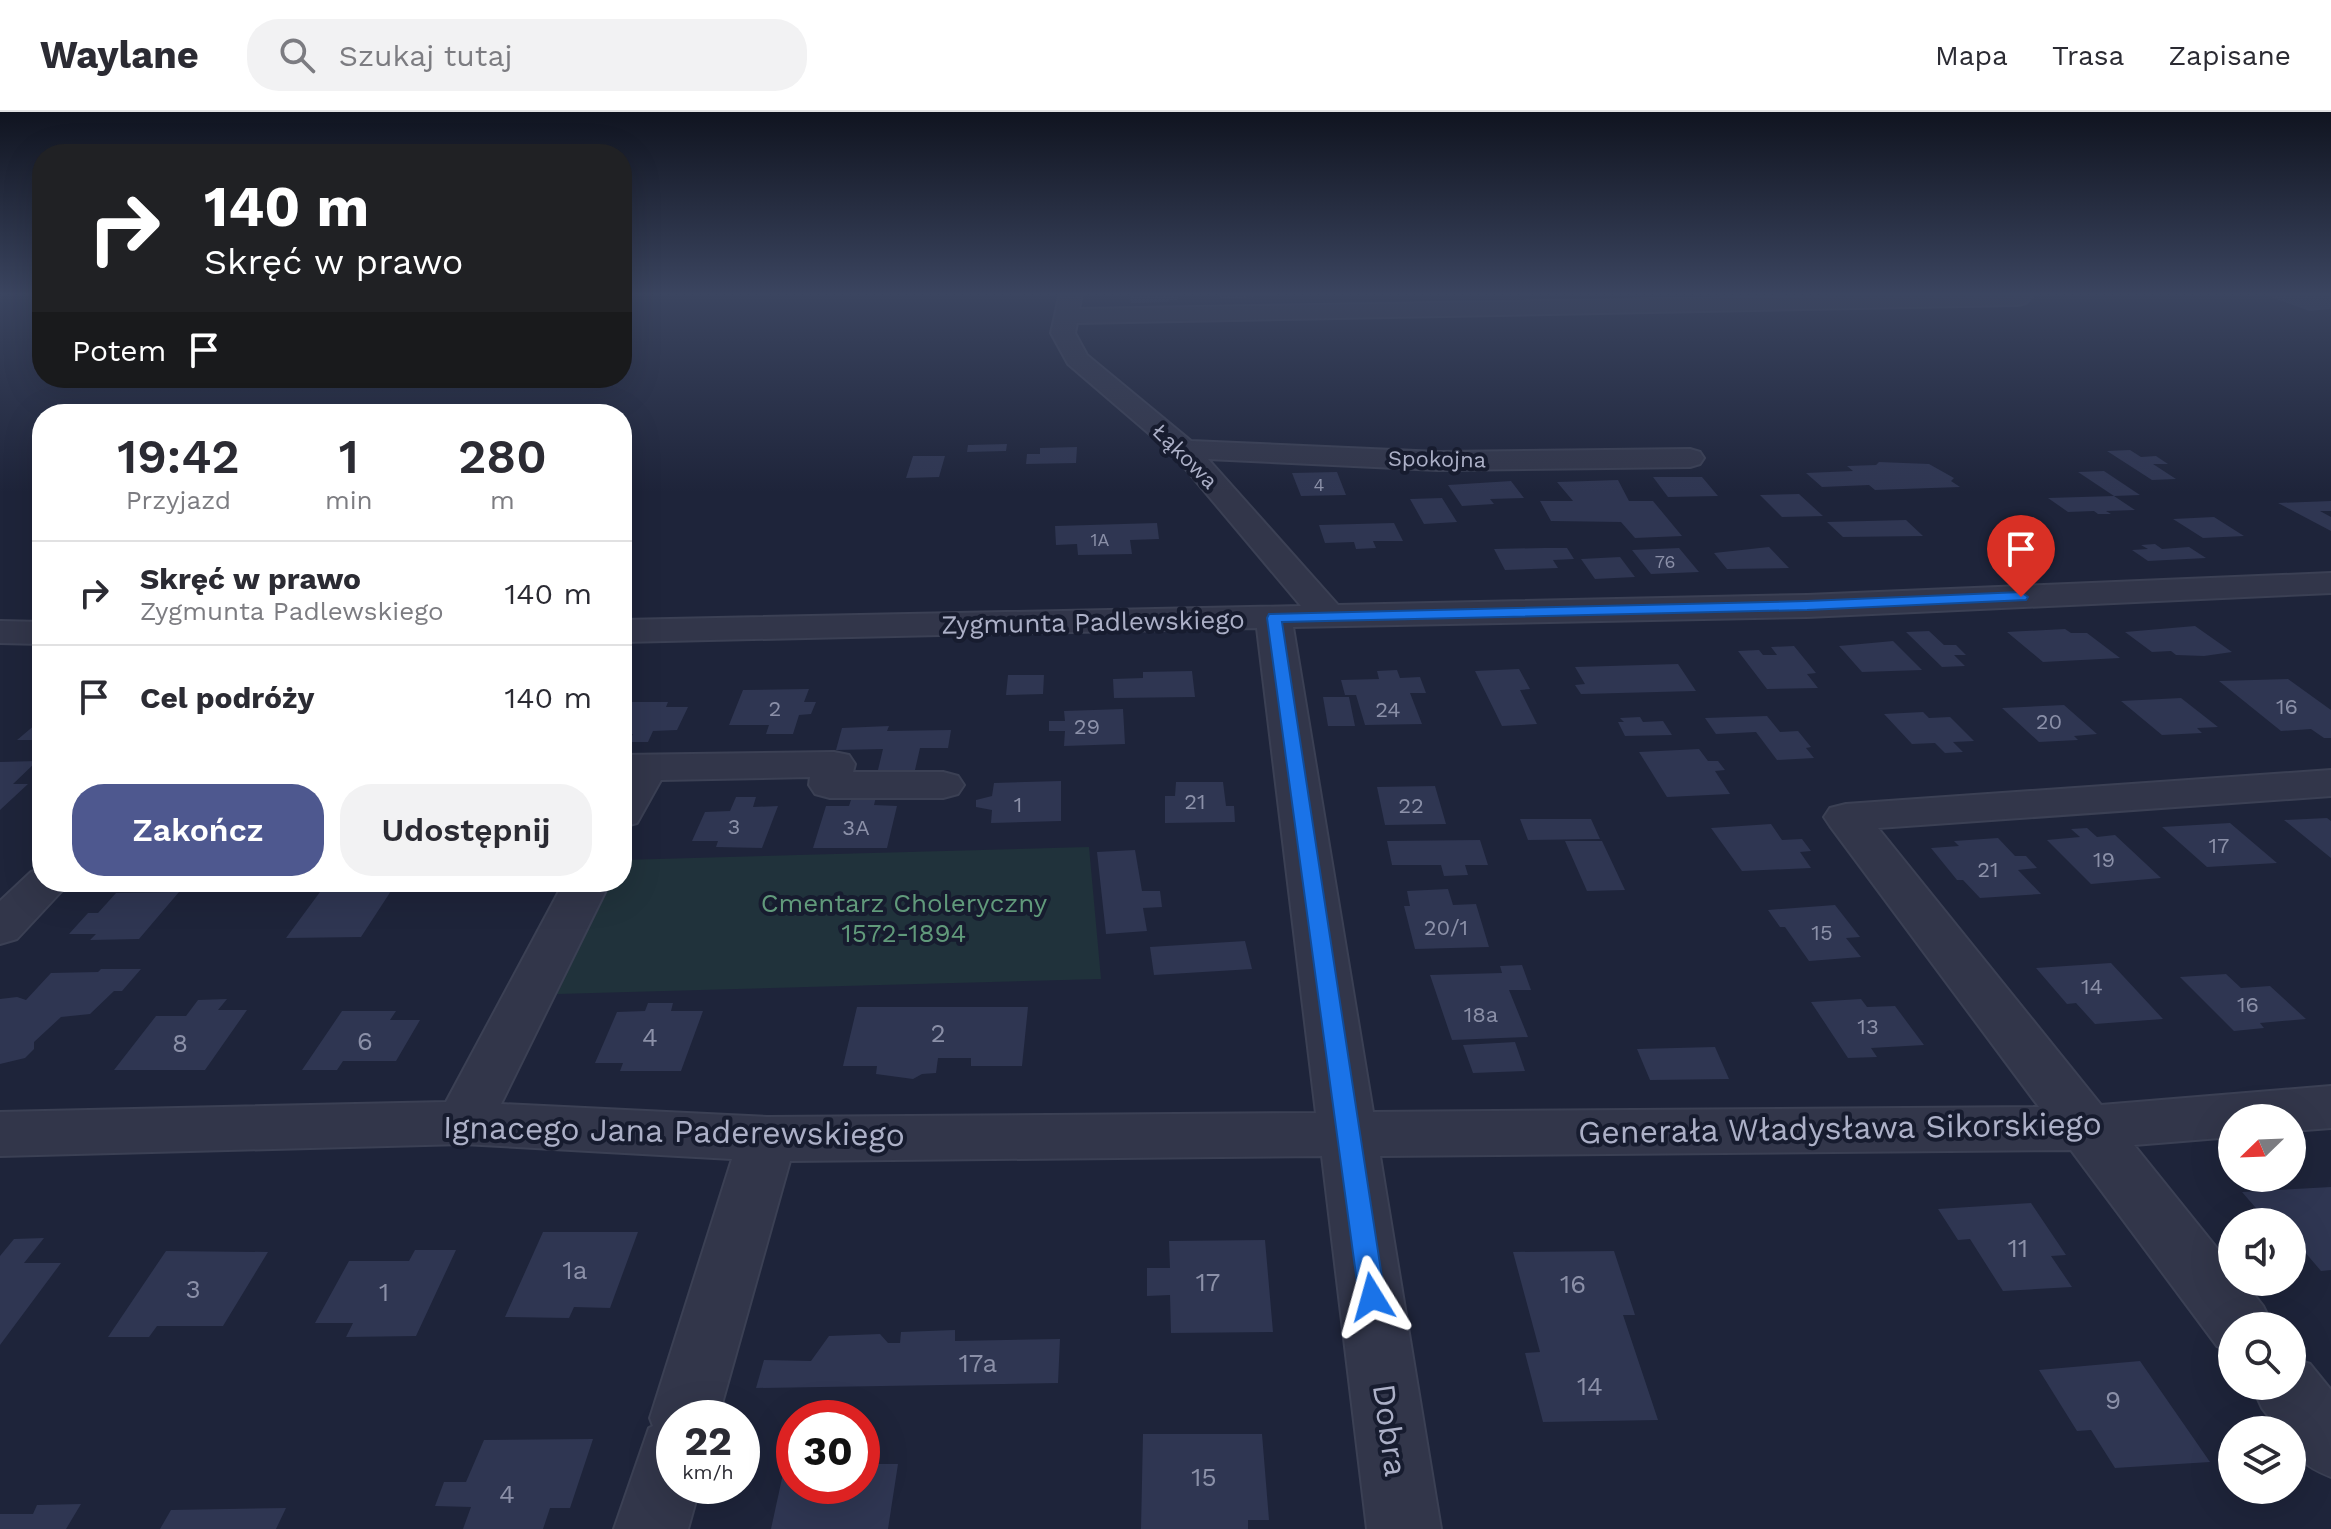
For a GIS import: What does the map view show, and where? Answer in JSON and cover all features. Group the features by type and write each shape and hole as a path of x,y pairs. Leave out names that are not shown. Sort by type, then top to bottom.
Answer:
{"street":[{"name":"Łąkowa","path":"1077,359 1184,449 1328,616"},
{"name":"Spokojna","path":"1184,449 1438,461 1690,458"},
{"name":"Zygmunta Padlewskiego","path":"632,631 1807,606 2331,583"},
{"name":"Dobra","path":"1274,618 1404,1529"},
{"path":"0,632 32,633"},
{"path":"634,768 834,764 830,785 943,785"},
{"path":"2229,1312 1846,817 2331,783"},
{"path":"0,928 37,892"},
{"path":"463,1123 582,892"},
{"name":"Generała Władysława Sikorskiego","path":"1349,1132 2086,1128 2331,1107"},
{"name":"Ignacego Jana Paderewskiego","path":"0,1134 463,1123 767,1139 1349,1132"},
{"path":"689,1400 767,1139"},
{"path":"2297,1400 2331,1444"},
{"path":"651,1529 658,1504"}],"green space":[{"name":"Cmentarz Choleryczny 1572-1894","path":"1089,847 1101,979 557,994 604,892 632,892 632,860"}],"building":[{"path":"1007,444 1006,451 967,452 968,445"},
{"path":"1077,447 1076,463 1026,464 1027,454 1040,454 1040,448"},
{"path":"2130,450 2141,457 2156,456 2168,464 2153,464 2176,479 2152,480 2107,451"},
{"path":"913,456 945,456 939,477 906,478"},
{"path":"1879,462 1929,464 1954,478 1951,481 1960,487 1875,490 1869,485 1822,487 1806,473 1853,471 1847,466 1876,465"},
{"path":"2104,471 2140,495 2114,496 2078,472"},
{"path":"1337,472 1346,495 1301,496 1292,473"},
{"path":"1653,477 1702,477 1718,496 1668,497"},
{"path":"1618,480 1629,501 1653,501 1682,536 1635,538 1621,522 1551,521 1540,501 1573,501 1557,482"},
{"path":"1511,481 1524,498 1490,499 1494,504 1462,506 1448,485"},
{"path":"1799,494 1823,516 1782,517 1760,495"},
{"path":"2114,496 2135,510 2106,511 2111,514 2068,512 2048,498"},
{"path":"1442,498 1457,522 1424,524 1410,499"},
{"path":"2331,501 2331,511 2320,511 2331,517 2331,531 2278,503"},
{"path":"2214,517 2244,536 2203,538 2173,519"},
{"path":"1906,520 1923,536 1843,537 1827,522"},
{"path":"1157,523 1159,539 1130,540 1132,554 1078,555 1077,544 1056,545 1055,526"},
{"path":"1394,523 1403,541 1373,541 1376,548 1356,549 1354,542 1325,543 1319,525"},
{"path":"2155,544 2162,549 2189,547 2206,558 2148,561 2132,550 2148,549 2141,545"},
{"path":"1769,547 1789,568 1727,569 1714,553"},
{"path":"1567,548 1574,559 1553,560 1558,568 1505,570 1494,549"},
{"path":"1679,548 1699,572 1651,574 1632,550"},
{"path":"1620,557 1635,577 1595,579 1581,559"},
{"path":"2195,626 2232,652 2204,656 2176,655 2171,651 2152,652 2125,632"},
{"path":"2065,629 2071,633 2087,633 2120,658 2043,662 2007,632"},
{"path":"1929,631 1944,645 1956,645 1966,655 1954,655 1965,666 1942,667 1906,632"},
{"path":"1893,641 1922,670 1862,672 1839,646"},
{"path":"1794,646 1816,673 1807,674 1818,688 1767,689 1738,651 1759,650 1763,655 1777,655 1771,647"},
{"path":"1678,664 1696,691 1581,694 1575,685 1585,684 1575,667"},
{"path":"1519,669 1530,689 1520,690 1537,724 1502,726 1475,671"},
{"path":"1397,670 1400,678 1420,677 1426,693 1410,693 1422,724 1365,725 1356,695 1345,695 1341,680 1379,679 1377,671"},
{"path":"1192,671 1195,697 1114,698 1113,679 1143,678 1143,672"},
{"path":"1008,675 1044,675 1043,694 1006,695"},
{"path":"2288,679 2331,710 2331,738 2324,738 2311,729 2281,731 2219,681"},
{"path":"809,689 804,702 816,702 811,714 799,715 793,734 766,734 769,725 729,725 743,690"},
{"path":"1323,697 1349,697 1355,726 1328,726"},
{"path":"2181,698 2218,727 2197,728 2202,733 2162,735 2121,701"},
{"path":"632,702 668,702 666,707 688,707 677,730 653,731 648,742 632,742"},
{"path":"2064,705 2097,734 2074,736 2078,740 2039,742 2002,708"},
{"path":"1123,709 1125,744 1064,746 1065,731 1049,731 1049,721 1065,721 1064,711"},
{"path":"1923,712 1929,718 1950,717 1974,741 1953,742 1963,752 1945,753 1935,743 1912,744 1884,714"},
{"path":"1767,716 1780,732 1798,731 1811,747 1806,748 1814,758 1777,760 1756,732 1716,734 1705,718"},
{"path":"1640,717 1643,722 1663,721 1672,735 1625,736 1618,722 1624,722 1620,718"},
{"path":"889,726 887,731 951,730 948,748 920,748 915,770 878,770 883,749 836,750 842,728"},
{"path":"32,727 32,740 17,740"},
{"path":"1699,749 1708,761 1718,761 1725,770 1715,771 1730,794 1667,797 1639,752"},
{"path":"32,761 32,766 13,784 28,784 0,810 0,762"},
{"path":"1061,781 1061,821 991,823 992,810 976,807 976,800 992,796 994,783"},
{"path":"1176,782 1223,782 1226,806 1234,806 1235,822 1165,823 1165,796 1175,796"},
{"path":"1435,786 1446,824 1385,825 1377,787"},
{"path":"736,797 756,797 753,807 778,806 762,848 716,847 718,841 692,841 705,812 730,811"},
{"path":"852,797 876,797 874,805 897,806 887,848 813,848 826,806 849,806"},
{"path":"2327,818 2331,821 2331,858 2284,820"},
{"path":"1520,819 1591,819 1600,839 1528,840"},
{"path":"2230,823 2277,863 2207,867 2162,827"},
{"path":"1771,824 1782,840 1802,839 1811,851 1800,852 1811,868 1742,871 1711,828"},
{"path":"2087,828 2097,837 2115,835 2161,878 2091,884 2047,840 2080,837 2071,829"},
{"path":"1998,838 2015,856 2026,856 2037,868 2018,870 2041,894 1980,898 1963,880 1957,880 1931,848 1959,846 1954,841"},
{"path":"1480,840 1488,865 1465,865 1468,875 1444,876 1441,865 1392,865 1387,841"},
{"path":"1565,841 1602,841 1625,890 1587,891"},
{"path":"1135,850 1142,891 1160,891 1162,907 1143,908 1147,931 1106,934 1097,852"},
{"path":"1448,889 1453,905 1476,904 1489,947 1415,949 1404,906 1410,906 1407,891"},
{"path":"179,892 139,939 90,940 96,934 69,934 88,913 98,913 116,893"},
{"path":"320,892 390,892 361,937 286,938"},
{"path":"1835,905 1860,937 1846,938 1861,957 1809,961 1785,927 1780,927 1768,910"},
{"path":"1245,941 1252,969 1154,975 1150,947"},
{"path":"2111,963 2163,1019 2095,1024 2076,1003 2067,1004 2036,968"},
{"path":"1522,965 1531,990 1509,990 1528,1037 1452,1040 1430,975 1502,973 1500,966"},
{"path":"101,969 141,969 122,991 114,991 90,1014 61,1017 34,1042 34,1049 25,1058 0,1064 0,999 17,997 26,1000 51,973 98,972"},
{"path":"2226,974 2241,988 2270,986 2306,1019 2260,1023 2264,1028 2234,1031 2180,977"},
{"path":"227,999 218,1010 247,1010 205,1070 114,1070 156,1016 186,1016 198,1000"},
{"path":"1861,999 1867,1007 1895,1006 1924,1045 1871,1048 1877,1057 1848,1058 1811,1002"},
{"path":"648,1003 673,1003 671,1011 703,1011 681,1071 620,1071 623,1063 595,1063 617,1012 645,1011"},
{"path":"857,1007 1028,1007 1022,1066 971,1066 971,1058 938,1058 936,1073 922,1074 913,1079 876,1074 877,1066 843,1066"},
{"path":"342,1011 396,1011 390,1020 420,1020 396,1061 343,1061 337,1070 302,1070"},
{"path":"1515,1042 1525,1071 1473,1073 1463,1045"},
{"path":"1715,1047 1729,1079 1650,1080 1637,1049"},
{"path":"2331,1187 2331,1270 2321,1271 2306,1253 2306,1208 2256,1208 2242,1192 2306,1192 2306,1188"},
{"path":"2031,1203 2066,1255 2051,1256 2072,1287 2003,1291 1970,1239 1958,1240 1938,1209"},
{"path":"543,1232 638,1232 610,1308 574,1307 569,1318 505,1317"},
{"path":"44,1238 24,1263 61,1263 0,1345 0,1256 14,1239"},
{"path":"1265,1240 1273,1332 1171,1333 1170,1295 1147,1296 1147,1268 1170,1268 1169,1241"},
{"path":"415,1250 456,1250 416,1336 346,1337 353,1323 315,1323 349,1261 409,1261"},
{"path":"166,1251 268,1252 223,1326 157,1326 149,1337 108,1337"},
{"path":"1614,1251 1635,1315 1623,1315 1658,1420 1543,1422 1525,1353 1540,1352 1513,1252"},
{"path":"955,1330 955,1341 1060,1339 1058,1383 756,1388 764,1360 811,1361 829,1336 880,1334 888,1343 900,1343 901,1332"},
{"path":"2140,1361 2210,1462 2115,1468 2091,1430 2077,1431 2039,1370"},
{"path":"1143,1434 1262,1434 1269,1520 1248,1520 1248,1529 1141,1529"},
{"path":"593,1439 570,1508 550,1508 543,1529 463,1529 471,1507 435,1506 444,1482 466,1482 484,1440"},
{"path":"880,1464 898,1464 888,1529 771,1529 776,1504 880,1504"},
{"path":"81,1504 66,1529 0,1529 0,1514 33,1514 37,1505"},
{"path":"286,1508 276,1529 160,1529 171,1510"}],"route":[{"path":"1372,1297 1274,618 1807,606 2021,597"}]}
